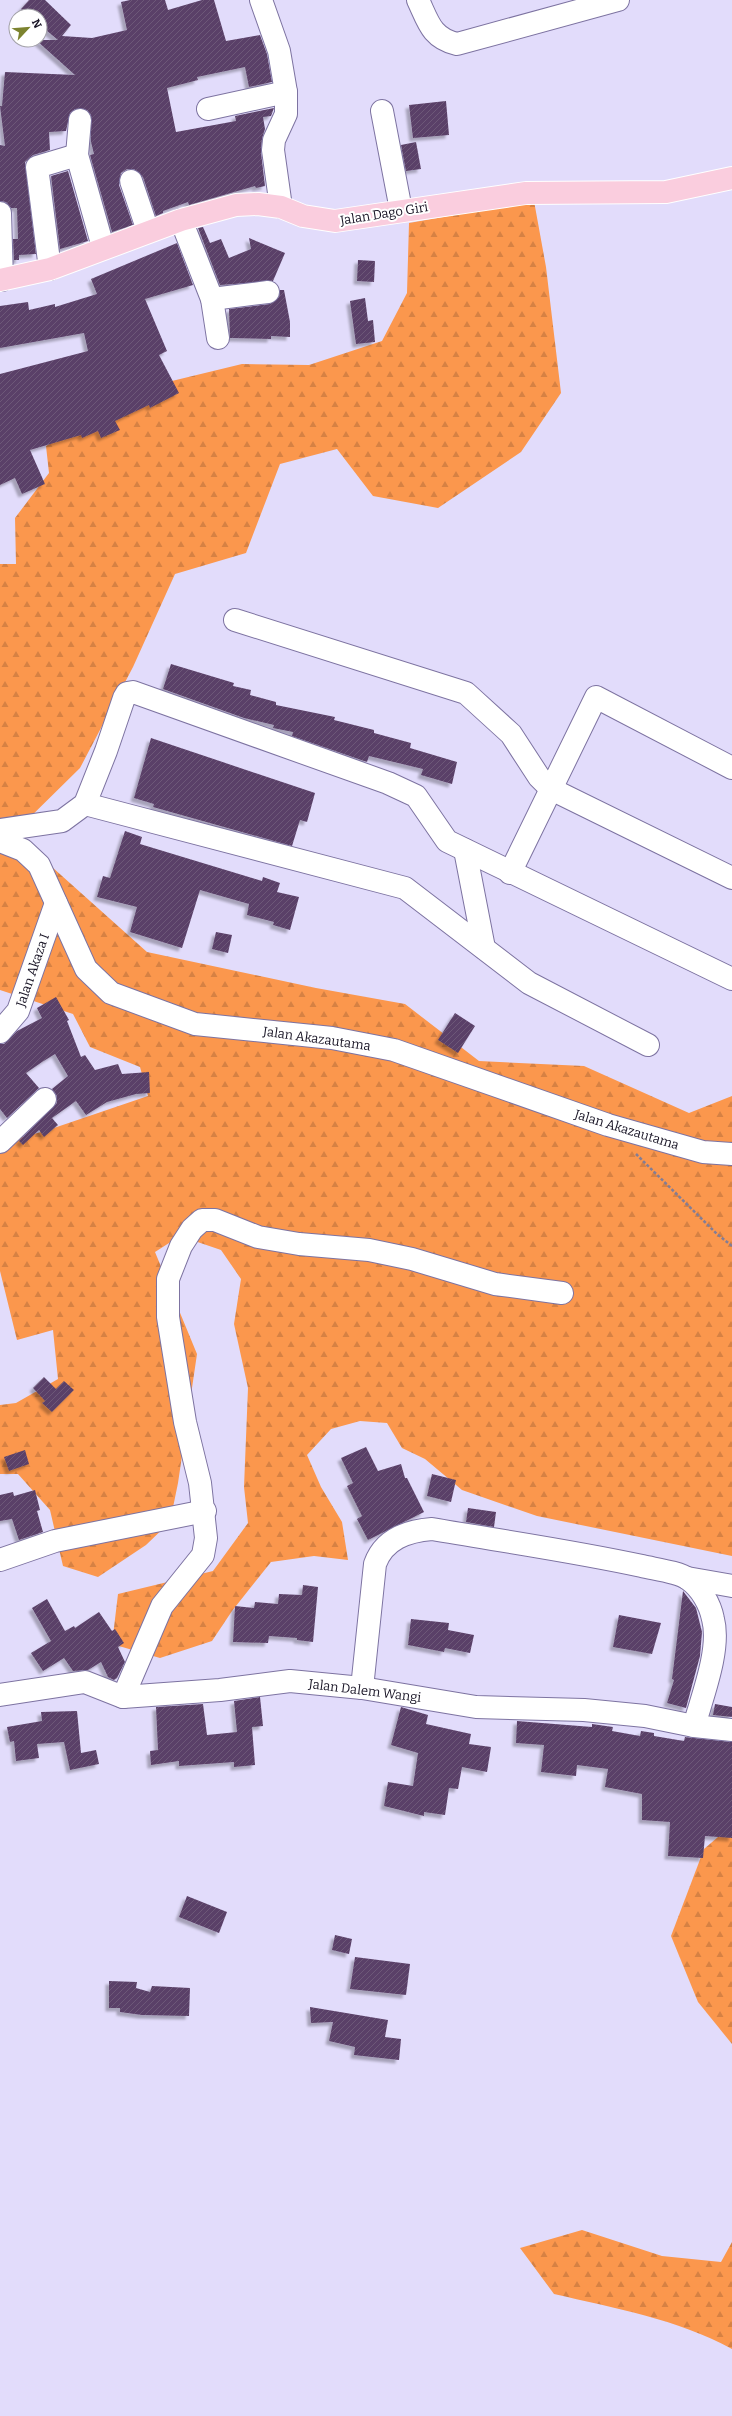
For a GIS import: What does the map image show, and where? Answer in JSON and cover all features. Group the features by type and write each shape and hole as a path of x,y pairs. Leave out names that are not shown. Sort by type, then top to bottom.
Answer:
{"main road":[{"name":"Jalan Dago Giri","path":"1,280 50,269 103,247 181,220 236,205 258,204 281,207 303,216 335,221 526,192 666,192 732,178"}],"street":[{"path":"261,0 279,51 286,92 286,114 274,140 273,150 281,207"},
{"path":"418,0 432,30 443,41 457,44 618,0"},
{"path":"208,109 286,92"},
{"path":"382,111 401,210"},
{"path":"80,120 77,155 103,247"},
{"path":"50,269 37,167 77,155"},
{"path":"131,181 148,232"},
{"path":"0,213 1,280"},
{"path":"181,220 212,300 218,338"},
{"path":"212,300 268,292"},
{"path":"235,620 466,693 512,734 539,777 551,789 732,878"},
{"path":"0,830 62,821 84,804 106,751 124,698 127,693 133,692 388,783 416,796 447,841 510,873 732,979"},
{"path":"510,873 596,697 732,768"},
{"path":"84,804 405,888 529,983 648,1045"},
{"name":"Jalan Akazautama","path":"0,841 23,850 39,865 86,970 111,993 195,1024 332,1038 394,1050 608,1125 703,1152 732,1154"},
{"path":"465,850 484,948"},
{"name":"Jalan Akaza I","path":"0,1032 18,1011 56,903"},
{"path":"0,1142 45,1099"},
{"path":"123,1697 162,1606 203,1555 206,1538 205,1511 185,1422 168,1317 168,1280 181,1246 192,1229 202,1220 215,1220 258,1237 299,1244 370,1250 412,1259 495,1284 562,1293"},
{"path":"0,1560 55,1541 205,1511"},
{"path":"362,1688 375,1564 380,1551 390,1542 405,1535 432,1529 629,1563 687,1578 732,1586"},
{"path":"687,1578 699,1588 708,1603 714,1620 715,1633 713,1654 694,1726"},
{"name":"Jalan Dalem Wangi","path":"0,1695 85,1682 123,1697 220,1690 290,1681 362,1688 476,1707 584,1710 645,1716 694,1726 732,1730"}],"path":[{"path":"635,1152 717,1234 732,1246"}],"green space":[{"path":"534,201 546,267 561,393 521,452 438,508 373,496 337,449 280,464 246,553 175,574 133,667 80,768 14,833 147,952 316,988 405,1004 479,1061 584,1066 689,1113 732,1096 732,1556 537,1516 462,1490 425,1459 402,1448 387,1423 360,1421 331,1429 307,1455 321,1487 342,1522 348,1560 314,1556 271,1562 232,1611 212,1641 160,1658 112,1644 118,1594 213,1571 248,1523 244,1487 248,1388 234,1324 241,1279 221,1250 180,1236 155,1252 197,1354 178,1483 170,1522 146,1545 98,1577 63,1566 50,1510 18,1474 0,1474 0,1405 16,1403 58,1379 53,1330 17,1340 0,1271 0,1150 9,1141 48,1130 148,1096 140,1067 90,1047 73,1014 0,990 0,564 16,564 15,518 49,473 46,446 143,388 242,364 309,365 382,341 407,293 409,223"},
{"path":"732,1825 732,2044 698,2002 671,1936 704,1849"},
{"path":"582,2230 662,2256 721,2262 732,2242 732,2349 667,2322 554,2294 520,2248"}],"building":[{"path":"29,0 45,0 71,25 62,36 92,38 127,30 121,2 130,0 165,0 168,10 202,0 214,0 226,41 260,35 267,54 272,82 249,87 245,67 197,77 198,80 167,88 176,132 236,121 235,116 274,108 271,116 263,117 265,129 262,139 261,152 265,186 256,188 255,186 189,205 188,202 163,211 163,213 156,216 143,177 134,169 127,169 121,173 119,185 133,225 112,232 90,155 94,154 91,142 91,115 87,110 75,109 70,113 66,131 49,132 50,150 33,155 25,162 36,254 19,255 19,260 14,260 13,239 18,239 17,208 11,208 6,202 0,201 0,145 5,146 0,106 2,106 5,72 75,75 45,48 48,48 48,40 58,40 48,32 48,8 22,8"},
{"path":"446,101 449,135 413,138 409,105"},
{"path":"416,142 421,169 406,171 401,145"},
{"path":"68,171 88,241 60,249 51,176"},
{"path":"203,227 210,243 221,239 229,258 251,249 249,238 285,253 273,281 220,285 198,228"},
{"path":"177,243 193,285 145,299 167,351 159,355 179,393 150,408 149,405 115,421 120,430 101,438 98,431 82,438 81,435 30,450 45,484 22,494 15,478 0,485 0,374 88,351 84,333 0,348 0,306 28,302 29,310 55,304 55,307 97,294 91,279"},
{"path":"358,260 375,261 374,282 357,281"},
{"path":"280,290 284,290 290,322 290,337 271,336 271,339 230,338 229,309 270,304 279,297"},
{"path":"365,298 368,321 373,320 375,342 356,344 350,301"},
{"path":"171,664 234,683 233,686 251,690 250,695 276,702 276,705 335,717 334,720 374,730 374,733 411,743 410,748 457,762 452,784 421,775 423,769 369,756 367,762 292,736 293,732 273,728 274,725 244,718 163,689"},
{"path":"151,738 315,793 307,822 300,820 292,846 153,807 154,804 134,798"},
{"path":"125,831 142,837 140,844 262,881 263,877 280,883 277,892 299,897 290,930 273,925 274,922 247,915 249,904 200,890 182,948 130,932 137,907 97,897 103,876 110,878"},
{"path":"216,932 232,935 228,953 212,949"},
{"path":"56,997 69,1020 67,1021 81,1057 85,1055 95,1070 118,1064 122,1074 149,1072 150,1093 136,1094 107,1102 86,1115 76,1101 52,1118 58,1125 44,1137 39,1130 23,1145 19,1141 57,1103 57,1096 52,1089 68,1076 55,1054 26,1073 39,1088 7,1118 0,1109 0,1044 4,1044 17,1031 42,1018 37,1008"},
{"path":"455,1013 475,1026 458,1053 438,1040"},
{"path":"44,1377 56,1389 64,1381 74,1390 52,1412 42,1403 45,1401 33,1388"},
{"path":"366,1447 378,1471 401,1464 405,1478 407,1478 424,1512 368,1540 357,1519 362,1516 347,1486 353,1483 341,1458"},
{"path":"25,1450 29,1464 9,1471 4,1457"},
{"path":"432,1474 456,1480 451,1502 427,1496"},
{"path":"35,1490 40,1510 37,1511 43,1532 19,1540 12,1519 0,1521 0,1495 13,1492 14,1496"},
{"path":"468,1508 496,1512 494,1527 466,1522"},
{"path":"303,1585 318,1587 313,1642 297,1640 297,1638 269,1636 268,1643 233,1642 235,1606 254,1608 255,1602 278,1604 279,1594 302,1595"},
{"path":"683,1591 696,1608 702,1632 700,1656 686,1708 667,1703 674,1680 672,1679"},
{"path":"47,1599 65,1631 74,1626 75,1628 99,1612 112,1631 115,1629 124,1643 118,1647 125,1662 117,1678 114,1680 108,1677 101,1662 88,1670 73,1671 64,1658 43,1671 31,1653 51,1641 32,1608"},
{"path":"619,1615 661,1623 652,1654 613,1647"},
{"path":"411,1619 449,1623 448,1630 474,1635 470,1653 445,1648 444,1652 408,1645"},
{"path":"260,1697 263,1726 252,1727 255,1765 234,1767 234,1762 179,1766 179,1761 151,1765 150,1751 158,1750 156,1707 203,1704 207,1735 237,1732 234,1701"},
{"path":"715,1704 732,1707 732,1717 713,1715"},
{"path":"401,1707 428,1715 426,1724 471,1734 469,1744 491,1747 487,1772 462,1767 458,1789 449,1788 445,1815 424,1812 424,1816 384,1806 388,1782 413,1786 418,1753 391,1745"},
{"path":"77,1711 81,1753 96,1750 99,1764 70,1770 64,1742 37,1744 39,1758 16,1761 14,1741 10,1742 7,1727 42,1721 41,1712"},
{"path":"517,1721 592,1727 592,1724 613,1727 612,1731 640,1736 641,1731 654,1733 654,1736 684,1741 685,1737 732,1742 732,1838 705,1836 703,1858 668,1856 670,1822 642,1820 642,1794 605,1787 608,1769 577,1765 576,1776 541,1772 544,1745 516,1743"},
{"path":"187,1896 227,1912 219,1933 179,1917"},
{"path":"335,1935 352,1939 349,1954 332,1950"},
{"path":"355,1957 410,1964 406,1995 350,1989"},
{"path":"109,1981 137,1982 136,1988 150,1992 152,1986 190,1988 189,2016 142,2015 120,2012 120,2008 109,2008"},
{"path":"310,2007 388,2020 385,2037 401,2039 399,2060 354,2055 355,2047 329,2041 333,2022 311,2023"}]}
